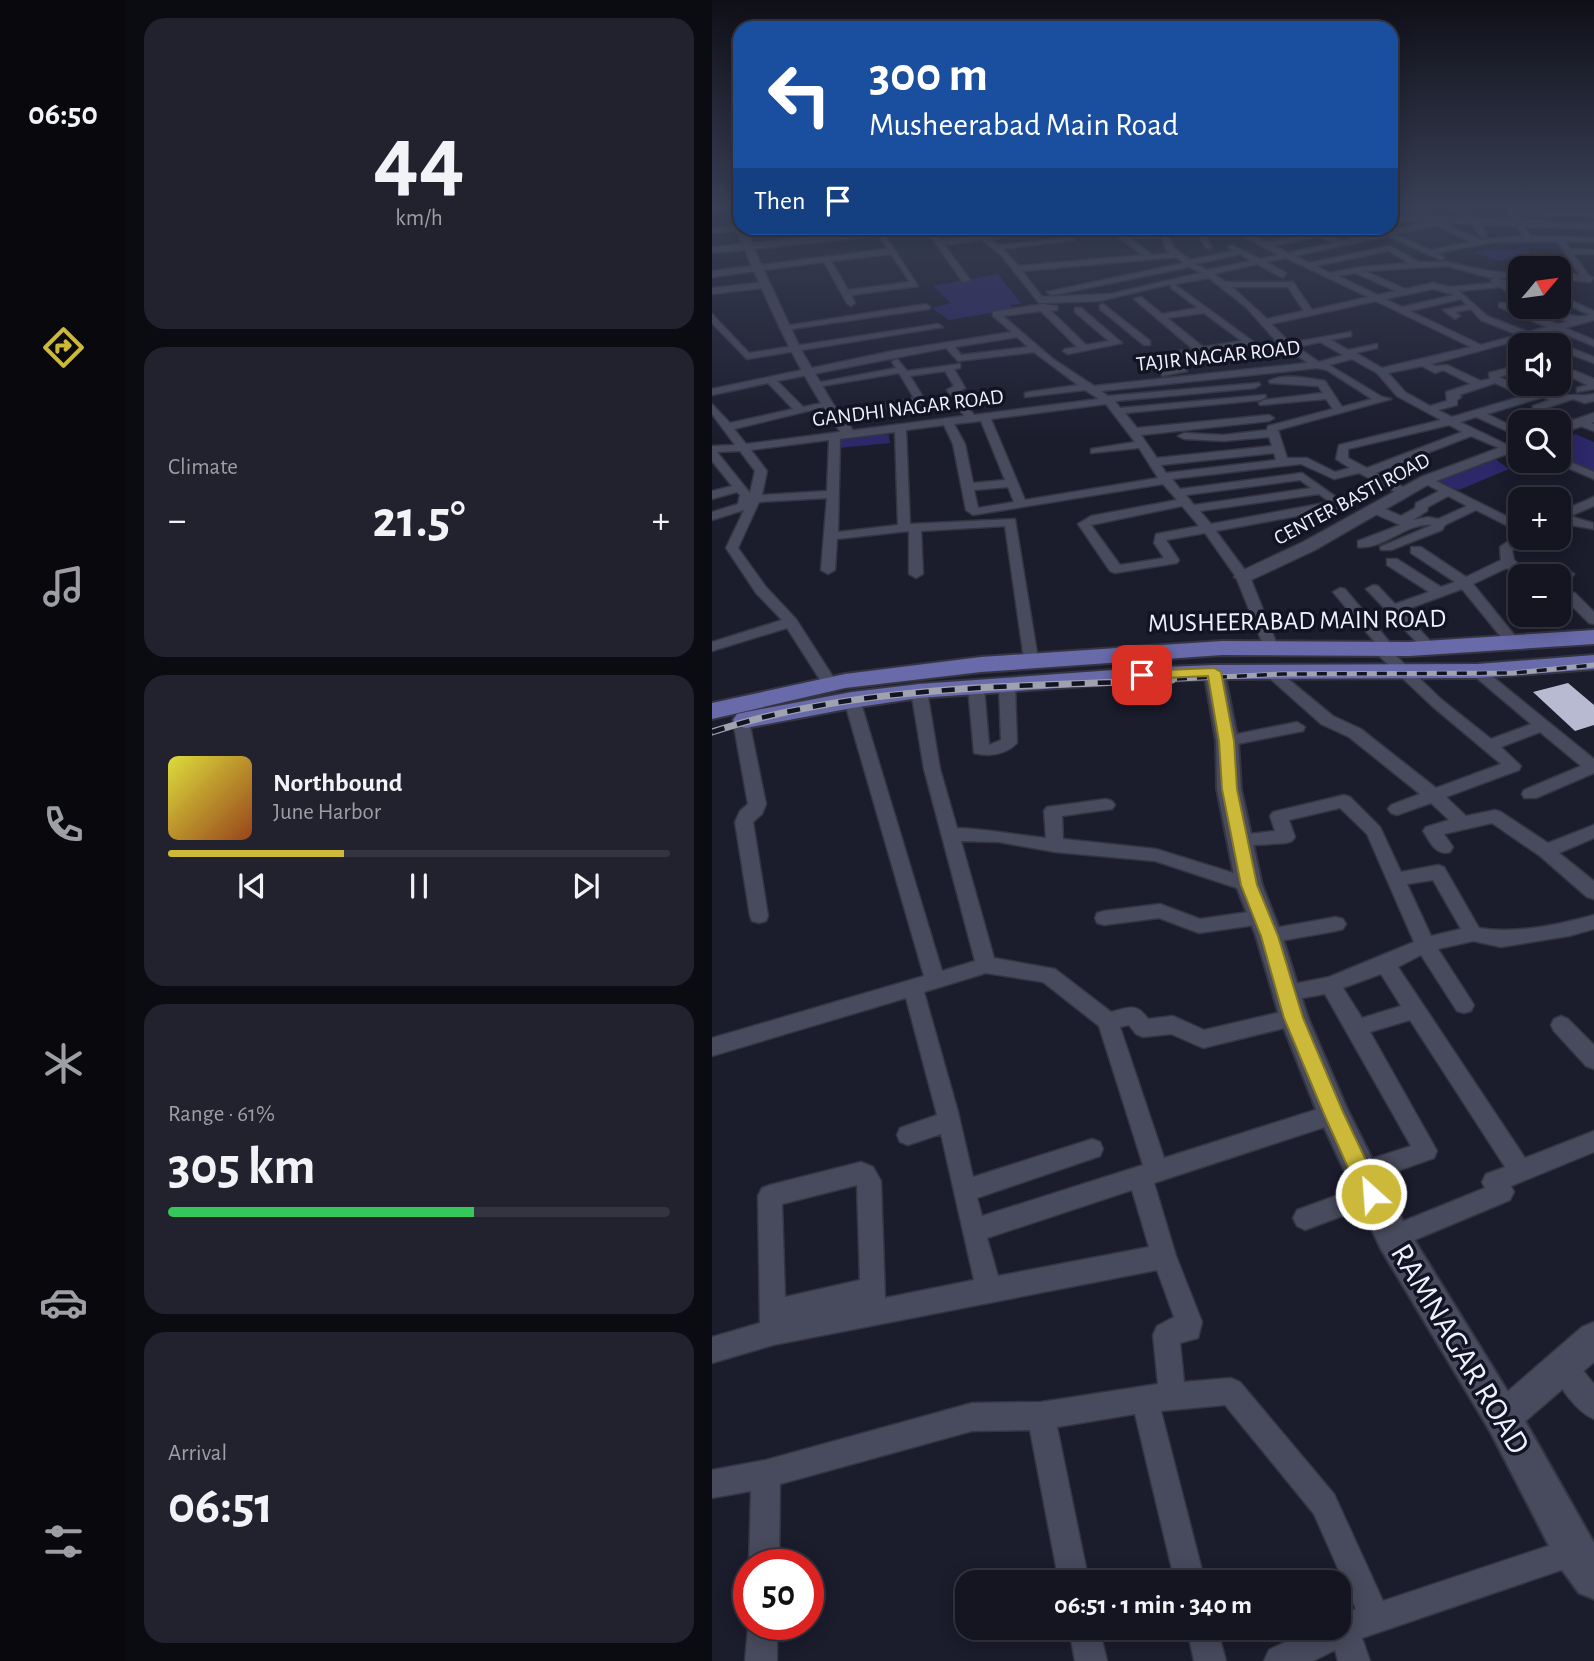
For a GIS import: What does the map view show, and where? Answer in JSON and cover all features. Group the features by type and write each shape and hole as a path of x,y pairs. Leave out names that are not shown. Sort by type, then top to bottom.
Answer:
{"main road":[{"name":"MUSHEERABAD MAIN ROAD","path":"712,711 829,683 1031,659 1072,670 1271,671 1390,656 1430,648 1515,645 1594,637"},
{"name":"MUSHEERABAD MAIN ROAD","path":"712,729 852,700 919,691 1007,685 1072,670 1271,647 1390,656 1477,671 1594,662"},
{"name":"RAMNAGAR ROAD","path":"1214,672 1226,741 1229,789 1249,885 1266,927 1289,1005 1334,1114 1393,1237 1504,1418 1585,1565"}],"street":[{"path":"712,291 761,286"},
{"path":"766,286 794,348 842,435 831,494 833,536 828,570"},
{"path":"841,286 870,337"},
{"path":"845,293 903,286"},
{"path":"784,327 922,307 911,296 914,286"},
{"path":"1028,286 1039,300 1078,324 1085,349"},
{"path":"1034,294 1096,286"},
{"path":"1149,286 1155,289"},
{"path":"1078,324 1103,307 1138,299 1163,286"},
{"path":"1165,381 1159,375 1182,371 1164,356 1250,342 1174,286"},
{"path":"1078,324 1143,289 1182,286"},
{"path":"1224,286 1249,305 1266,327 1284,343 1317,365 1374,346"},
{"path":"1266,327 1306,325 1306,314 1291,286"},
{"path":"1352,286 1480,348"},
{"path":"1390,286 1404,292"},
{"path":"1266,327 1306,314 1404,292 1416,286"},
{"path":"1456,286 1478,312"},
{"path":"1401,310 1463,296"},
{"path":"1138,299 1200,350"},
{"path":"1442,329 1478,312 1508,303"},
{"path":"1571,303 1594,315"},
{"path":"1502,305 1594,345"},
{"path":"1582,308 1594,306"},
{"path":"1103,307 1147,343"},
{"path":"1045,308 1078,324 1126,326"},
{"path":"1068,351 1117,343 1045,308 996,313 1036,349 1111,404 1164,479 1207,527 1243,577 1271,647"},
{"path":"1159,317 1207,310"},
{"path":"1455,316 1447,310 1478,312 1524,333"},
{"path":"1242,315 1254,313"},
{"path":"1535,333 1594,315"},
{"path":"712,317 747,356 938,327"},
{"path":"1217,319 1229,317"},
{"path":"1568,319 1575,322"},
{"path":"1284,343 1337,328"},
{"path":"712,392 893,354 1019,334"},
{"path":"1284,343 1348,334"},
{"path":"1322,339 1379,370 1401,394 1471,432 1508,444"},
{"path":"1379,370 1406,367 1508,340"},
{"path":"948,345 958,358 1036,349"},
{"path":"1571,354 1594,345"},
{"path":"1226,346 1237,355"},
{"path":"1571,352 1594,360"},
{"path":"893,354 933,422"},
{"path":"1223,438 1268,415 1379,370 1398,358"},
{"path":"1423,363 1435,370 1444,367 1478,388"},
{"path":"816,384 968,365"},
{"name":"TAJIR NAGAR ROAD","path":"1029,396 1091,387 1253,375 1317,365 1330,368 1380,400"},
{"path":"1571,375 1594,366"},
{"path":"948,367 960,388 952,390 971,419"},
{"path":"1406,367 1440,384 1449,384 1462,391"},
{"path":"1286,369 1296,380"},
{"path":"1508,371 1493,375 1496,380 1508,385"},
{"path":"1574,374 1593,372"},
{"path":"1574,374 1591,382 1594,391"},
{"path":"1111,404 1190,391 1253,375 1321,383 1339,411"},
{"path":"1253,375 1282,463"},
{"path":"769,379 801,411"},
{"path":"1182,380 1207,416"},
{"path":"1430,410 1453,403 1450,399 1456,397 1450,394 1478,388 1496,380"},
{"path":"1571,385 1581,390 1594,391"},
{"path":"1594,391 1585,400 1573,396 1537,408 1594,428"},
{"path":"1138,439 1170,438 1198,426 1207,416 1339,411 1401,394"},
{"path":"1343,453 1365,442 1451,421 1532,396"},
{"path":"1550,396 1557,400"},
{"path":"728,427 801,411 921,400"},
{"path":"1489,400 1501,406"},
{"path":"1111,404 1198,403 1268,415"},
{"name":"GANDHI NAGAR ROAD","path":"712,452 933,422 1111,404"},
{"path":"1185,405 1215,455"},
{"path":"712,408 761,471 755,499 732,548 761,590 791,622 829,683"},
{"path":"1477,413 1508,428"},
{"path":"1095,451 1198,426 1268,415"},
{"path":"1571,426 1594,416"},
{"path":"985,418 1019,501"},
{"path":"946,421 959,444 970,500 1019,501 1303,460 1334,476 1364,471 1471,432"},
{"path":"1383,423 1399,433"},
{"path":"1198,426 1223,438 1240,468 1280,516"},
{"path":"900,427 916,574"},
{"path":"1365,427 1381,438"},
{"path":"1348,432 1365,442"},
{"path":"1329,437 1364,471 1405,493"},
{"path":"1170,438 1183,459"},
{"name":"CENTER BASTI ROAD","path":"1243,577 1377,510 1426,480 1508,448"},
{"path":"1152,462 1278,449"},
{"path":"712,452 746,495 744,506 712,516"},
{"path":"1571,466 1594,476"},
{"path":"712,478 728,473"},
{"path":"1302,476 1340,504 1160,537 1160,543 1172,557 1169,561 1120,570 1115,568 1084,524 1091,520 1252,484 1302,476"},
{"path":"1426,480 1508,521"},
{"path":"968,487 1012,483"},
{"path":"712,495 740,487"},
{"path":"1184,501 1264,499 1321,490"},
{"path":"1406,533 1423,508 1420,506 1448,491"},
{"path":"755,499 831,494"},
{"path":"1571,512 1591,502 1591,528 1571,520"},
{"path":"1363,544 1377,551 1406,533 1438,527 1439,523 1478,505"},
{"path":"1377,510 1465,583 1515,645"},
{"path":"833,536 909,527 1011,522 1031,659"},
{"path":"1508,548 1505,550 1510,564"},
{"path":"1392,562 1439,592"},
{"path":"1392,610 1465,583 1508,562"},
{"path":"1373,589 1430,648"},
{"path":"1340,592 1390,656 1514,766 1397,809"},
{"path":"1571,597 1594,620"},
{"path":"712,647 791,622"},
{"path":"1271,671 1327,720 1355,733 1434,796 1463,823"},
{"path":"1477,671 1593,767 1530,794"},
{"path":"976,687 980,749 991,751 1009,743 1007,685"},
{"path":"919,691 932,769 986,965"},
{"path":"852,700 924,984 949,1121 989,1290"},
{"path":"741,721 757,804 756,810 746,815 744,822 759,916"},
{"path":"1489,746 1543,725"},
{"path":"1226,741 1297,727"},
{"path":"1239,840 1286,837 1279,816 1344,801 1374,831 1425,945 1464,1005"},
{"path":"1055,846 1053,811 1106,805"},
{"path":"1444,847 1432,831 1495,816 1546,851 1594,892"},
{"path":"1546,851 1594,831"},
{"path":"949,834 999,836 1015,841 1055,846 1156,855 1249,885"},
{"path":"1395,880 1438,872 1473,934"},
{"path":"1104,918 1160,911 1199,926 1336,924"},
{"path":"1108,1021 1134,1015 1143,1028 1173,1025 1203,1039 1289,1005 1425,945 1473,934 1501,939 1569,929 1594,922"},
{"path":"1385,964 1520,1170"},
{"path":"712,1047 811,1020 986,965 1048,975 1108,1021 1149,1174 1165,1256 1189,1322 1189,1329 1173,1330 1166,1335 1158,1398 1188,1570"},
{"path":"1305,1218 1426,1151 1330,985"},
{"path":"1357,1028 1414,1010"},
{"path":"1561,1025 1594,1060"},
{"path":"973,1231 1334,1114"},
{"path":"908,1135 949,1121"},
{"path":"1393,1237 1502,1192 1494,1182 1594,1141"},
{"path":"964,1191 1092,1149"},
{"path":"772,1322 770,1196 861,1173 869,1181 873,1301"},
{"path":"712,1350 772,1322 873,1301 989,1290 1165,1256"},
{"path":"1504,1418 1594,1339"},
{"path":"1563,1366 1594,1406"},
{"path":"712,1484 766,1474 972,1417 1041,1416 1158,1398 1231,1391 1324,1504 1376,1620"},
{"path":"1041,1416 1072,1570"},
{"path":"764,1549 766,1474"},
{"path":"1351,1627 1585,1565"},
{"path":"761,1661 762,1640"},
{"path":"1087,1640 1091,1661"},
{"path":"1205,1640 1210,1661"},
{"path":"1280,1661 1321,1640"},
{"path":"1347,1640 1354,1661"}],"shaded area":[{"path":"933,286 1007,286 1021,304 1010,305 1013,309 949,320 932,308 951,303"},
{"path":"888,431 890,443 838,448 837,436"},
{"path":"1575,434 1594,442 1594,473 1571,463 1571,436"},
{"path":"1491,456 1508,468 1459,490 1435,482"}],"building":[{"path":"1568,683 1594,705 1594,725 1575,731 1533,692"}],"railway":[{"path":"1137,681 1282,674 1514,673 1594,665"},
{"path":"712,732 768,716 882,696 998,687 1172,680"}],"route":[{"path":"1142,675 1214,672 1226,741 1229,789 1249,885 1269,936 1294,1018 1371,1194"}]}
